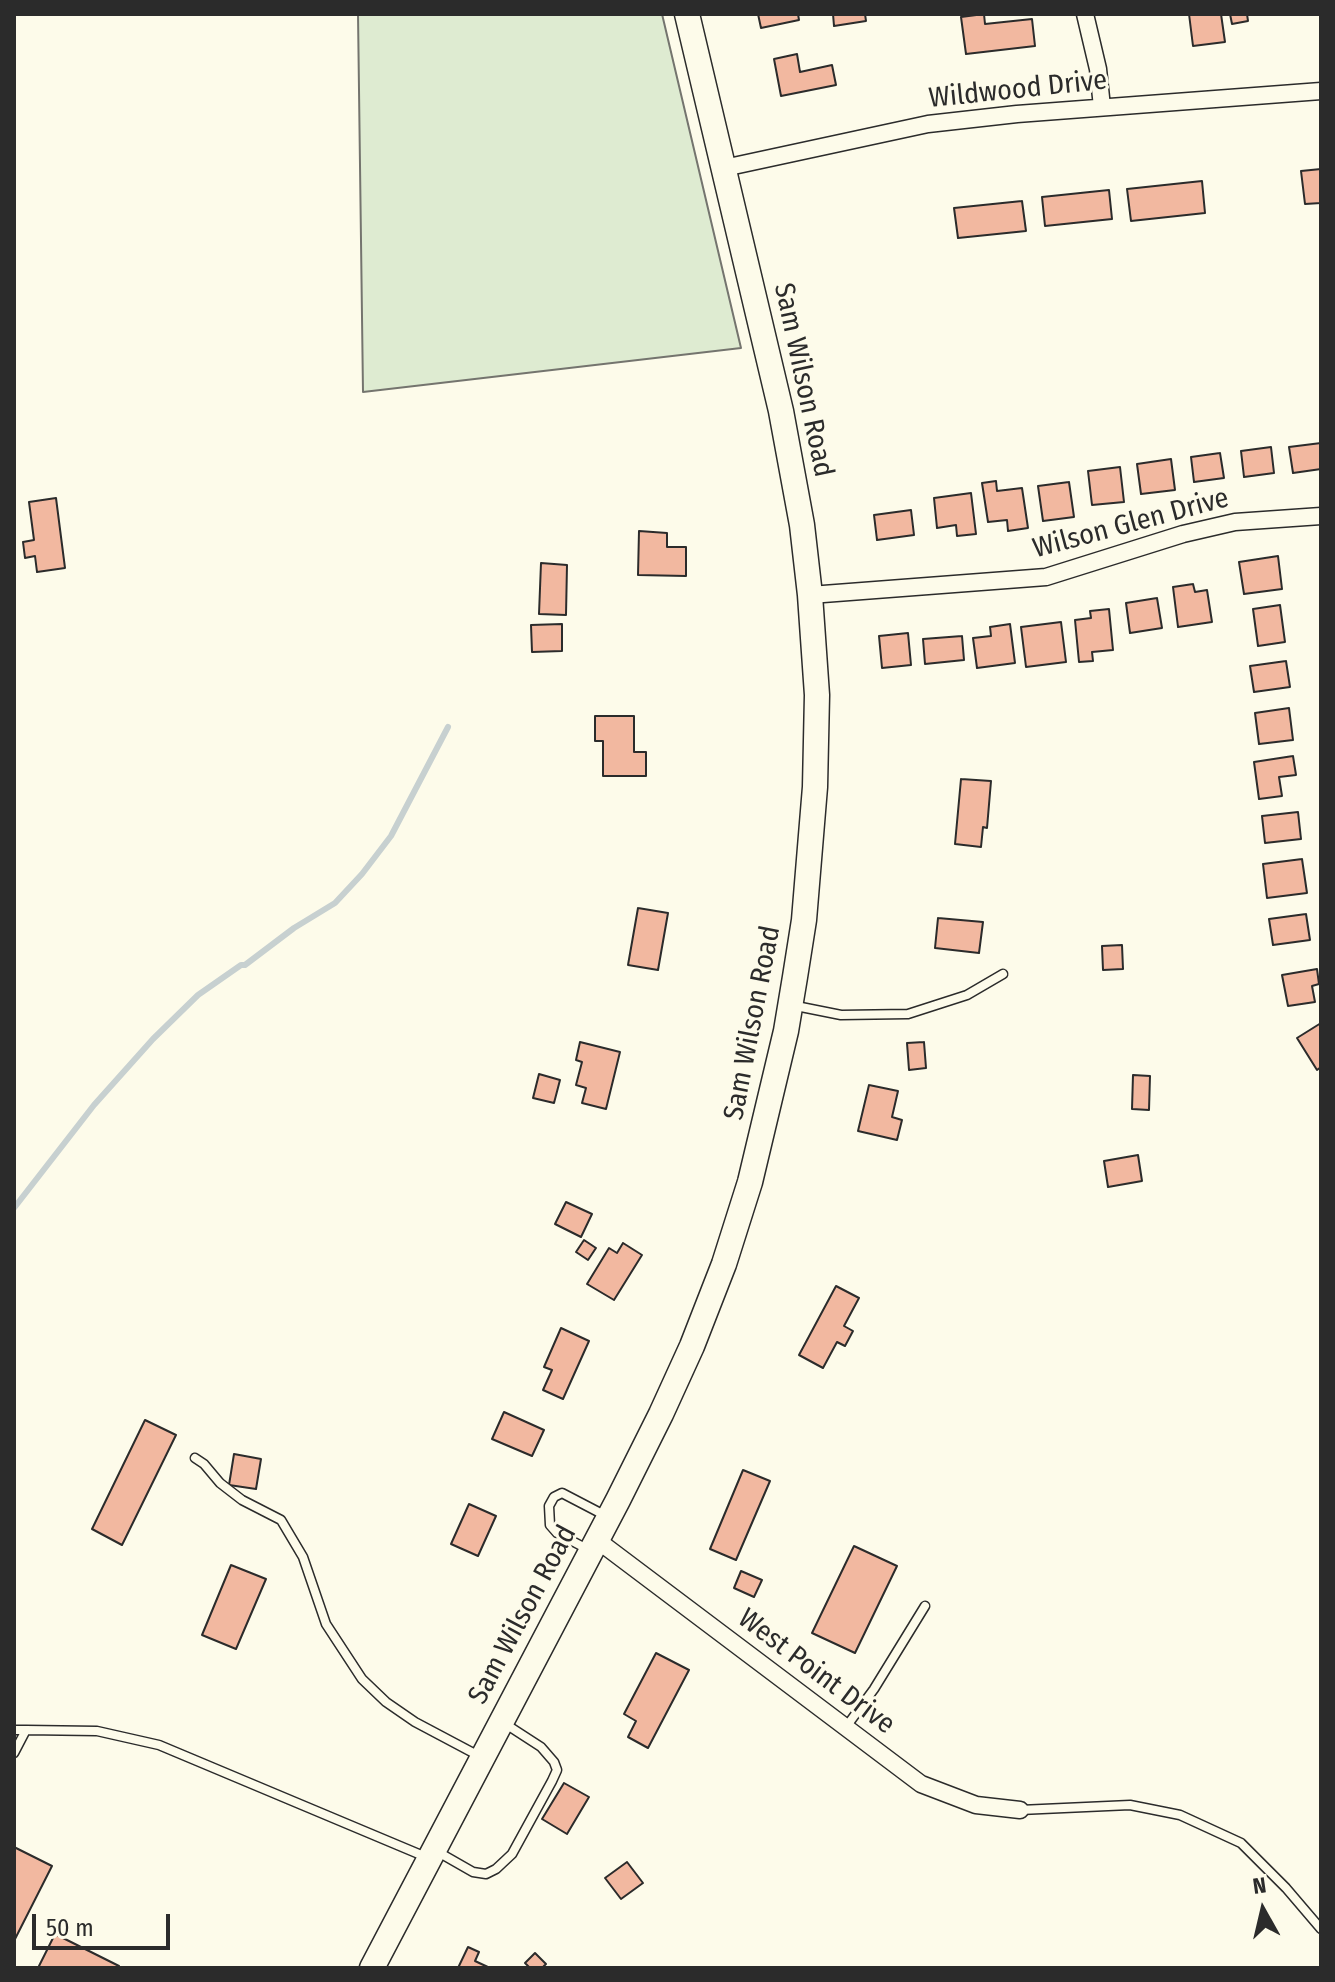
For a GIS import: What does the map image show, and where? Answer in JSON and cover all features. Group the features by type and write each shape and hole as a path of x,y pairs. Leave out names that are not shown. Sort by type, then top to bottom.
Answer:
{"street":[{"name":"Sam Wilson Road","path":"372,1968 609,1517 664,1410 692,1346 724,1264 762,1138 791,1005 804,920 815,787 817,695 810,595 802,525 781,411 687,14"},
{"path":"1085,14 1098,69 1102,107"},
{"name":"Wildwood Drive","path":"724,168 928,124 1017,114 1321,91"},
{"name":"Wilson Glen Drive","path":"810,595 1046,577 1183,534 1235,522 1321,516"},
{"name":"West Point Drive","path":"594,1546 921,1784 976,1805 1020,1810"}],"lane":[{"path":"791,1005 841,1015 908,1014 967,995 1003,974"},
{"path":"195,1458 242,1500 281,1520 303,1557 326,1624 362,1679 386,1702 415,1722 482,1758"},
{"path":"594,1546 557,1533 550,1525 549,1506 554,1497 562,1493 609,1517"},
{"path":"846,1727 874,1689 925,1606"},
{"path":"14,1730 97,1731 159,1745 473,1872 486,1874 512,1854 557,1770 541,1747 501,1721"},
{"path":"14,1753 26,1730"},
{"path":"1020,1810 1130,1805 1180,1815 1241,1843 1320,1925"}],"green space":[{"path":"358,14 662,14 741,348 363,392"}],"building":[{"path":"758,14 798,14 799,20 761,28"},
{"path":"833,14 865,14 866,21 834,26"},
{"path":"984,14 985,24 1032,19 1035,46 966,54 961,17"},
{"path":"1189,14 1221,14 1225,42 1193,46"},
{"path":"1230,14 1247,14 1248,21 1232,24"},
{"path":"797,54 800,72 832,65 836,85 781,96 774,59"},
{"path":"1321,169 1321,203 1305,204 1301,171"},
{"path":"1202,181 1205,213 1131,221 1127,189"},
{"path":"1109,190 1112,219 1045,226 1042,197"},
{"path":"1022,201 1026,231 958,238 954,208"},
{"path":"1321,443 1321,469 1293,473 1289,447"},
{"path":"1271,447 1274,473 1244,477 1241,451"},
{"path":"1220,453 1224,478 1194,482 1191,457"},
{"path":"1171,459 1175,490 1141,494 1137,464"},
{"path":"1120,467 1124,502 1092,505 1088,471"},
{"path":"996,481 997,491 1022,488 1028,528 1008,531 1007,520 988,522 982,483"},
{"path":"1069,482 1074,517 1043,521 1038,486"},
{"path":"971,493 976,534 957,536 956,525 937,528 934,498"},
{"path":"56,498 65,568 37,572 35,556 25,558 23,542 34,540 29,502"},
{"path":"911,510 914,535 877,540 874,515"},
{"path":"639,531 667,533 667,547 686,547 686,576 638,575"},
{"path":"1278,556 1282,589 1244,594 1239,562"},
{"path":"541,563 567,565 566,615 539,614"},
{"path":"1193,584 1195,592 1207,590 1212,622 1178,627 1173,587"},
{"path":"1157,598 1162,628 1130,633 1126,603"},
{"path":"1280,605 1285,642 1258,646 1253,609"},
{"path":"1109,609 1113,650 1092,652 1093,661 1079,662 1075,620 1091,618 1090,611"},
{"path":"1061,622 1066,662 1026,667 1021,627"},
{"path":"562,624 562,651 532,652 531,625"},
{"path":"1010,624 1015,663 977,668 973,638 991,636 990,627"},
{"path":"908,633 911,665 882,668 879,636"},
{"path":"962,636 964,660 925,664 923,639"},
{"path":"1286,661 1290,687 1254,692 1250,666"},
{"path":"1289,708 1293,740 1259,744 1255,713"},
{"path":"595,716 634,716 634,752 646,752 646,776 603,776 603,741 595,741"},
{"path":"1293,756 1296,775 1279,777 1282,796 1259,799 1254,762"},
{"path":"961,779 991,781 987,828 983,827 981,847 955,844"},
{"path":"1298,812 1301,839 1265,843 1262,816"},
{"path":"1302,859 1307,893 1267,898 1263,864"},
{"path":"638,908 668,913 658,970 628,965"},
{"path":"1306,914 1310,940 1273,945 1269,919"},
{"path":"938,918 983,922 979,953 935,948"},
{"path":"1122,945 1123,969 1103,970 1102,946"},
{"path":"1317,969 1319,984 1312,986 1315,1002 1288,1006 1282,975"},
{"path":"1321,1023 1321,1067 1317,1070 1297,1038"},
{"path":"580,1042 620,1052 606,1109 582,1103 586,1088 576,1085 582,1062 576,1060"},
{"path":"924,1042 926,1068 909,1070 907,1043"},
{"path":"539,1074 560,1080 554,1103 533,1098"},
{"path":"1133,1075 1150,1076 1149,1110 1132,1109"},
{"path":"869,1085 898,1091 892,1117 902,1120 897,1140 858,1131"},
{"path":"1138,1155 1142,1181 1108,1187 1104,1161"},
{"path":"566,1202 592,1214 581,1237 555,1224"},
{"path":"584,1240 596,1248 588,1260 576,1252"},
{"path":"623,1243 642,1255 614,1300 587,1284 609,1248 617,1253"},
{"path":"836,1286 859,1298 844,1326 853,1331 845,1346 837,1342 823,1368 799,1355"},
{"path":"561,1328 589,1341 563,1399 543,1390 552,1370 544,1367"},
{"path":"504,1412 544,1430 532,1456 492,1439"},
{"path":"145,1420 176,1435 122,1545 92,1529"},
{"path":"234,1454 261,1459 256,1489 229,1485"},
{"path":"743,1470 770,1481 736,1560 710,1549"},
{"path":"469,1504 496,1516 478,1556 451,1544"},
{"path":"854,1546 897,1566 855,1653 812,1633"},
{"path":"231,1565 266,1579 236,1649 202,1635"},
{"path":"741,1571 762,1580 754,1597 734,1588"},
{"path":"656,1653 689,1670 648,1748 628,1737 636,1721 624,1714"},
{"path":"564,1783 589,1797 567,1834 542,1819"},
{"path":"14,1847 52,1866 14,1941"},
{"path":"627,1862 643,1883 621,1899 605,1878"},
{"path":"55,1934 119,1966 118,1968 38,1968"},
{"path":"468,1947 479,1952 475,1961 490,1968 458,1968"},
{"path":"535,1953 546,1964 542,1968 530,1968 525,1963"}],"waterway":[{"path":"14,1208 94,1105 153,1039 198,995 335,903 362,874 391,836 448,727"}]}
